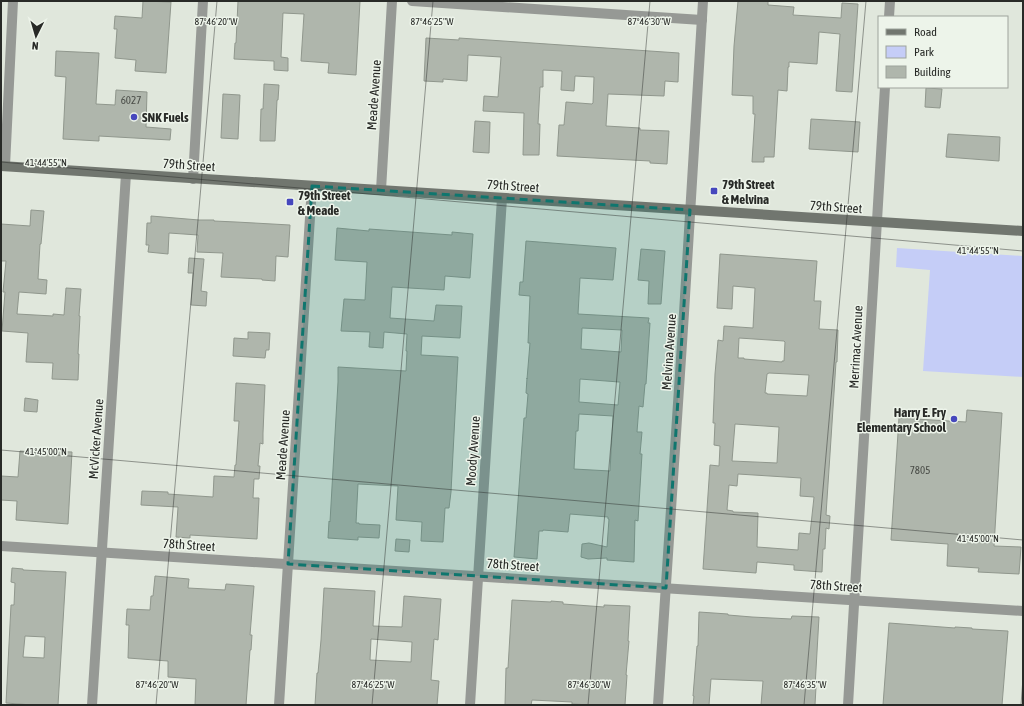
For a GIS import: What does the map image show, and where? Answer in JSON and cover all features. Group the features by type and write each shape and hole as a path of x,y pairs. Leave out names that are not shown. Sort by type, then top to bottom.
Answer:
{"main road":[{"name":"79th Street","path":"3,166 1023,232"}],"street":[{"path":"3,166 13,1"},
{"path":"193,179 203,1"},
{"name":"Meade Avenue","path":"381,190 392,1"},
{"path":"412,1 702,20"},
{"name":"Melvina Avenue","path":"658,705 703,1"},
{"path":"889,16 890,1"},
{"name":"Merrimac Avenue","path":"848,705 885,88"},
{"name":"McVicker Avenue","path":"92,705 126,174"},
{"name":"Meade Avenue","path":"280,705 312,186"},
{"name":"Moody Avenue","path":"470,705 502,198"},
{"name":"78th Street","path":"1,546 1023,610"}],"highlighted area":[{"path":"312,186 690,210 666,588 288,564"}],"green space":[{"path":"897,248 1023,256 1023,377 923,371 930,270 896,267"}],"building":[{"path":"143,1 171,2 166,73 135,71 136,60 115,58 117,29 114,29 115,16 142,18"},
{"path":"238,1 360,1 356,75 328,73 329,63 301,61 304,14 283,13 281,57 288,58 288,71 274,70 274,61 234,59"},
{"path":"738,1 768,1 768,5 794,7 793,15 841,18 842,3 858,4 852,92 836,91 840,34 819,32 817,64 789,62 787,91 778,90 774,157 764,157 764,162 752,162 755,114 753,114 753,96 732,95"},
{"path":"426,38 459,40 459,38 679,53 678,82 665,81 664,96 608,94 606,126 640,128 640,130 669,131 667,164 650,163 650,161 557,156 559,125 564,125 566,102 593,103 594,77 575,76 574,91 561,90 562,71 543,70 543,87 540,87 538,124 540,124 539,155 523,155 524,113 483,111 484,96 498,97 501,57 468,55 467,81 443,79 443,82 424,81"},
{"path":"56,51 99,53 96,104 115,105 116,90 147,92 146,127 171,129 170,140 99,136 99,141 63,139 66,77 55,76"},
{"path":"264,84 279,85 275,141 260,141 261,109 263,109"},
{"path":"926,88 942,89 940,108 925,107"},
{"path":"223,94 240,95 238,139 221,138"},
{"path":"811,119 860,122 858,152 809,149"},
{"path":"475,121 490,122 489,153 473,152"},
{"path":"948,134 1000,137 999,161 946,157"},
{"path":"31,210 44,211 38,279 47,280 46,294 19,292 17,314 53,316 53,314 64,315 66,288 81,289 78,380 52,379 53,363 26,362 28,333 2,331 5,292 3,292 6,261 1,261 1,224 30,226"},
{"path":"151,216 290,225 288,257 276,256 275,281 221,277 223,253 197,252 198,235 169,233 168,254 148,252 149,245 146,245 147,223 151,223"},
{"path":"337,228 452,235 452,232 473,234 470,278 445,276 444,290 392,287 390,318 434,321 436,305 462,306 460,338 422,336 421,355 458,357 451,492 449,508 445,508 443,542 421,541 422,522 396,520 398,486 358,484 356,523 380,525 379,538 358,537 358,540 328,538 338,367 406,371 407,351 407,334 384,332 383,348 369,347 370,332 341,331 344,299 365,300 367,262 335,260"},
{"path":"526,241 616,248 613,280 580,278 578,314 649,318 648,323 650,323 646,384 643,407 639,406 637,432 642,432 640,454 642,454 638,521 635,520 634,562 607,560 607,558 588,559 581,557 582,544 589,543 607,547 609,519 608,517 570,514 568,532 539,531 537,559 514,557 524,418 526,418 528,394 526,393 530,343 528,343 530,296 519,295 520,282 523,282","holes":["582,328 622,330 621,352 581,349","580,379 620,382 618,405 579,402","579,414 613,416 610,471 574,469 576,431 578,431"]},
{"path":"641,249 665,251 661,304 648,304 649,281 638,280"},
{"path":"720,254 817,261 814,301 821,301 819,329 838,330 826,515 830,516 829,529 826,528 825,549 823,549 822,572 794,570 794,565 757,562 756,573 703,569 710,465 719,466 720,446 714,445 715,423 713,423 718,340 723,341 724,326 753,328 755,288 733,286 732,309 717,308","holes":["739,338 785,342 784,361 782,362 738,358","767,374 809,375 807,396 765,393","735,424 779,427 777,463 732,461","738,474 801,478 800,496 814,497 810,534 799,533 798,550 757,547 758,513 733,512 727,510 729,485 737,486"]},
{"path":"189,258 204,259 201,291 207,292 206,306 191,305 193,273 188,273"},
{"path":"248,332 270,333 269,350 266,350 265,358 233,356 234,338 248,339"},
{"path":"236,383 265,385 263,444 260,443 258,466 260,466 259,479 254,479 253,498 259,498 257,539 190,535 190,538 176,537 178,507 141,505 142,491 213,497 214,476 234,477 239,421 234,421"},
{"path":"25,398 38,400 37,412 24,411"},
{"path":"967,410 1002,413 994,546 1021,547 1019,574 978,572 979,568 947,566 948,544 891,540 899,418 966,422"},
{"path":"20,451 46,453 46,451 72,452 68,524 16,520 17,501 1,500 1,476 18,477"},
{"path":"396,539 410,540 409,552 395,551"},
{"path":"12,568 66,572 58,705 6,703 11,605 14,605 15,583 11,582","holes":["25,636 45,637 44,658 23,657"]},
{"path":"155,576 189,579 188,588 225,590 226,584 254,586 250,635 252,635 251,650 246,705 195,705 196,679 168,677 168,661 128,658 129,625 126,625 127,609 150,610"},
{"path":"324,588 375,591 373,626 402,627 404,596 441,599 438,640 434,639 431,680 439,681 437,705 315,705","holes":["371,639 412,642 411,662 370,660"]},
{"path":"512,600 551,601 563,602 563,604 604,607 604,605 630,606 625,705 572,704 572,702 532,700 531,705 505,705 506,668 508,668"},
{"path":"699,612 791,619 792,616 819,617 815,705 761,705 763,681 711,679 709,705 693,705"},
{"path":"889,623 1008,631 1002,705 883,705"}],"place":[{"name":"SNK Fuels","path":"134,117"},
{"name":"79th Street & Melvina","path":"714,191"},
{"name":"79th Street & Meade","path":"290,202"},
{"name":"Harry E. Fry Elementary School","path":"954,419"}]}
